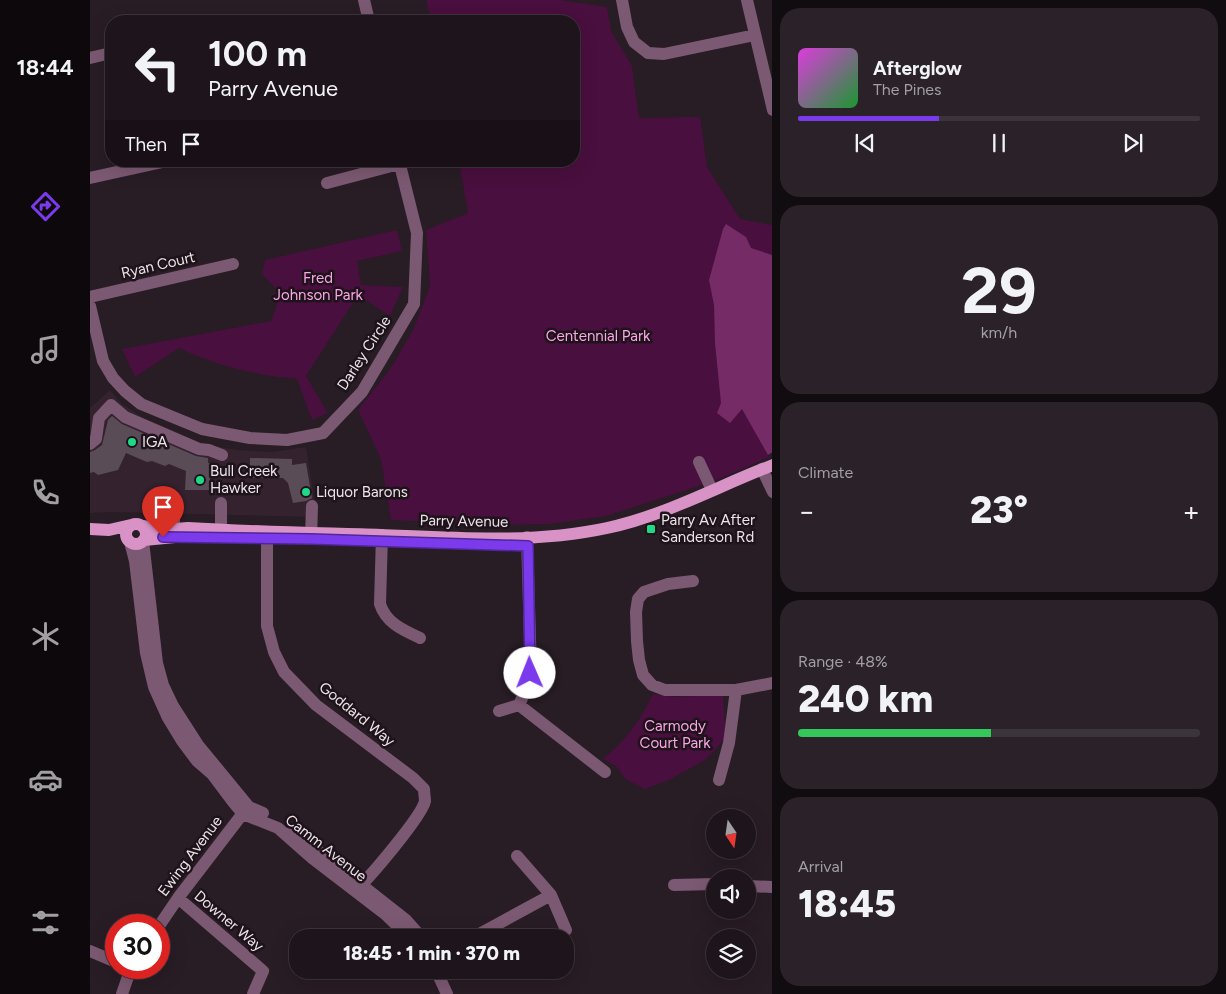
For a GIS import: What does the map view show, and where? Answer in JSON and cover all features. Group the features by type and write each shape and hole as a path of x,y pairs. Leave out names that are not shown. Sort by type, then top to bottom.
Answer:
{"main road":[{"name":"Parry Avenue","path":"528,541 624,524 769,470"},
{"name":"Parry Avenue","path":"144,541 163,537 221,534 528,541 595,538 622,532 660,519 769,470"},
{"name":"Parry Avenue","path":"90,529 109,530 137,526 162,530 174,529 221,534"},
{"path":"90,536 137,544 144,541 147,534 137,526 128,528 126,534 129,542"}],"street":[{"path":"364,0 368,15"},
{"path":"622,0 627,27 634,42 648,53 664,54 755,36"},
{"path":"747,0 770,87 772,110"},
{"path":"90,58 105,54"},
{"path":"90,178 140,167"},
{"path":"327,183 385,167"},
{"name":"Darley Circle","path":"90,306 102,361 125,392 141,404 202,429 250,438 288,440 322,433 362,392 414,304 417,233 400,167"},
{"name":"Ryan Court","path":"90,297 233,264"},
{"path":"90,444 96,439 99,418 111,405 125,417 199,449 209,450 222,455"},
{"path":"699,462 712,490"},
{"path":"769,470 772,492"},
{"path":"174,502 174,529"},
{"path":"221,503 221,534"},
{"path":"311,536 312,506"},
{"name":"Goddard Way","path":"267,535 267,626 274,652 284,672 316,705 413,778 424,789 425,802 413,821 359,888"},
{"path":"382,538 380,604 383,612 399,628 420,638"},
{"name":"Camm Avenue","path":"144,541 157,663 163,684 173,706 198,744 246,810"},
{"path":"499,711 519,705 528,685 530,673 528,541"},
{"name":"Camm Avenue","path":"129,542 135,561 146,653 154,686 168,718 182,741 197,761 212,774 233,802 278,828 312,858 406,920 414,929"},
{"path":"693,581 668,584 644,592 638,599 636,612 637,642 643,675 652,685 665,690 736,690 772,683"},
{"path":"719,780 729,743 736,690"},
{"path":"519,705 605,772"},
{"name":"Ewing Avenue","path":"167,914 246,810"},
{"path":"517,856 551,895 566,929"},
{"path":"674,885 706,884"},
{"path":"756,886 772,887"},
{"name":"Camm Avenue","path":"359,888 401,929"},
{"path":"489,929 551,895"},
{"name":"Downer Way","path":"178,898 264,972 253,994"},
{"path":"90,951 105,957"},
{"path":"122,994 127,979"},
{"path":"440,979 446,994"},
{"path":"447,979 453,994"}],"shaded area":[{"path":"726,224 746,237 751,248 772,255 772,453 768,455 742,409 730,423 717,413 721,403 715,343 714,305 709,280"},
{"path":"110,390 122,404 142,417 207,445 237,450 272,452 306,447 317,517 90,513 90,408"}],"green space":[{"name":"Centennial Park","path":"426,0 559,0 607,7 611,31 632,66 639,118 700,117 707,167 740,219 772,225 772,453 768,455 769,457 714,481 606,516 549,524 502,525 391,520 381,459 358,410 391,368 414,328 430,286 426,230 468,213 460,167 580,167 580,15 430,15"},
{"name":"Fred Johnson Park","path":"397,230 402,251 357,261 361,285 403,287 390,316 358,295 306,376 328,413 312,420 297,379 268,376 236,369 179,348 135,377 122,349 271,321 281,294 262,274 265,260"},
{"name":"Carmody Court Park","path":"653,694 674,697 723,695 726,738 705,760 671,779 645,789 625,779 617,767 603,759 632,730"}],"building":[{"path":"112,416 122,424 196,456 208,458 208,463 210,463 210,490 185,490 186,471 169,464 165,466 152,461 147,462 126,453 118,470 98,475 94,472 90,473 90,452 102,445 108,420"},
{"path":"250,458 292,459 292,465 306,463 312,498 293,503 288,483 283,478 250,478"}],"place":[{"name":"IGA","path":"132,442"},
{"name":"Bull Creek Hawker","path":"200,480"},
{"name":"Liquor Barons","path":"306,492"},
{"name":"Parry Av After Sanderson Rd","path":"651,529"}],"route":[{"path":"163,537 311,539 528,546 530,673"}]}
